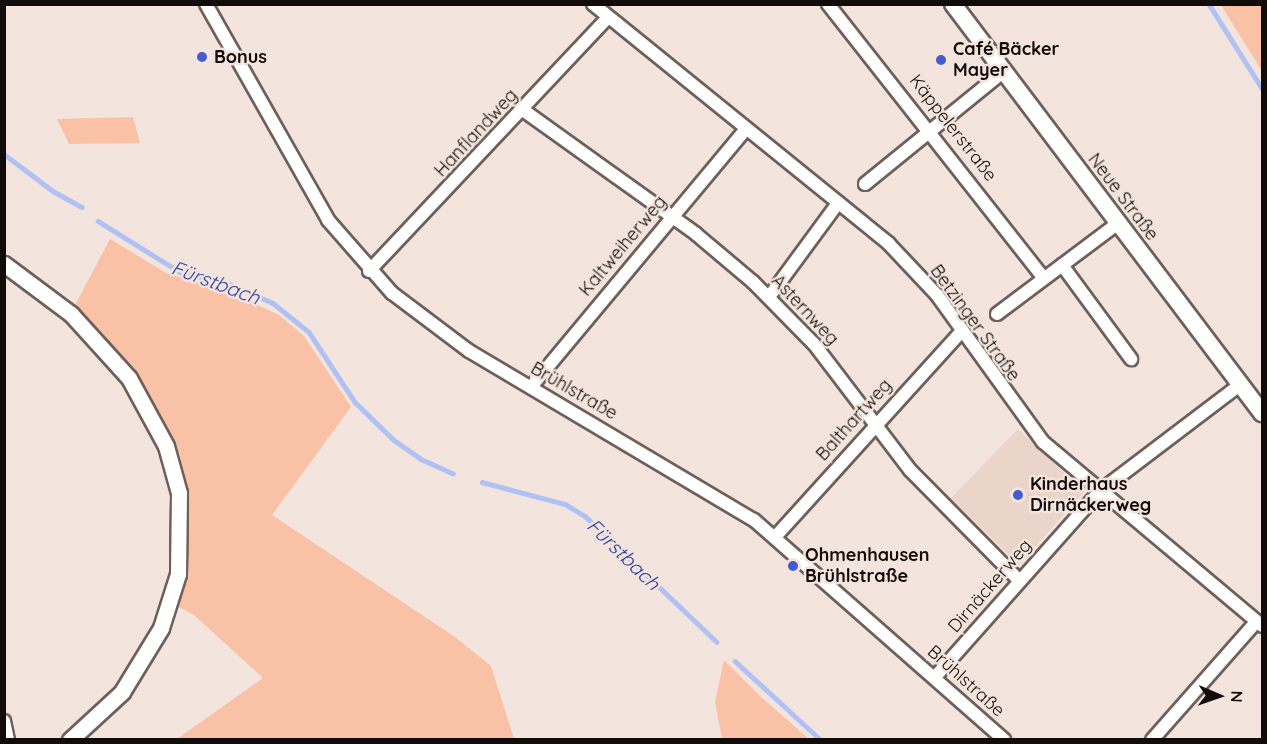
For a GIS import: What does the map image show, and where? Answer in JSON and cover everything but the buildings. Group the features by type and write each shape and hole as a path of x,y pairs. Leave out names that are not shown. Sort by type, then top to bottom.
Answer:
{"main road":[{"name":"Neue Straße","path":"953,4 1263,413"}],"street":[{"name":"Brühlstraße","path":"206,4 316,201 369,271 427,324 707,489 776,536 1004,740"},
{"name":"Betzinger Straße","path":"593,4 911,265 1042,442 1259,624"},
{"name":"Käppelerstraße","path":"828,4 933,131 1044,278"},
{"name":"Hanflandweg","path":"369,271 523,110 608,17"},
{"path":"865,184 1004,72"},
{"name":"Asternweg","path":"523,110 672,216 769,297 814,344 874,423 947,510 1019,580"},
{"name":"Kaltweiherweg","path":"531,387 745,130"},
{"path":"769,297 838,203"},
{"path":"997,314 1118,223"},
{"path":"4,264 70,314 129,378 166,446 179,494 178,574 161,628 122,692 70,740"},
{"path":"1062,265 1131,359"},
{"name":"Balthartweg","path":"776,536 874,423 962,331"},
{"name":"Dirnäckerweg","path":"935,677 1100,490 1240,384"},
{"path":"1152,740 1259,624"},
{"path":"4,721 8,740"}],"shaded area":[{"path":"1221,5 1262,5 1262,71"},
{"path":"133,117 140,143 69,144 57,119"},
{"path":"110,239 166,273 236,295 279,315 304,336 351,407 272,515 455,637 491,666 514,739 177,739 263,678 194,615 179,607 189,526 172,444 132,373 72,311"},
{"name":"Kinderhaus Dirnäckerweg","path":"1018,429 1084,492 1019,565 951,498"},
{"path":"724,660 760,696 809,739 722,739 715,702"}],"waterway":[{"path":"1209,4 1262,88"},
{"name":"Fürstbach","path":"4,154 53,191 82,207"},
{"name":"Fürstbach","path":"98,221 180,272 231,285 273,303 309,332 355,402 394,440 421,459 453,473"},
{"name":"Fürstbach","path":"482,482 565,504 585,516 717,642"},
{"name":"Fürstbach","path":"735,661 821,740"}],"place":[{"name":"Bonus","path":"202,57"},
{"name":"Café Bäcker Mayer","path":"941,60"},
{"name":"Kinderhaus Dirnäckerweg","path":"1018,495"},
{"name":"Ohmenhausen Brühlstraße","path":"793,566"}]}
